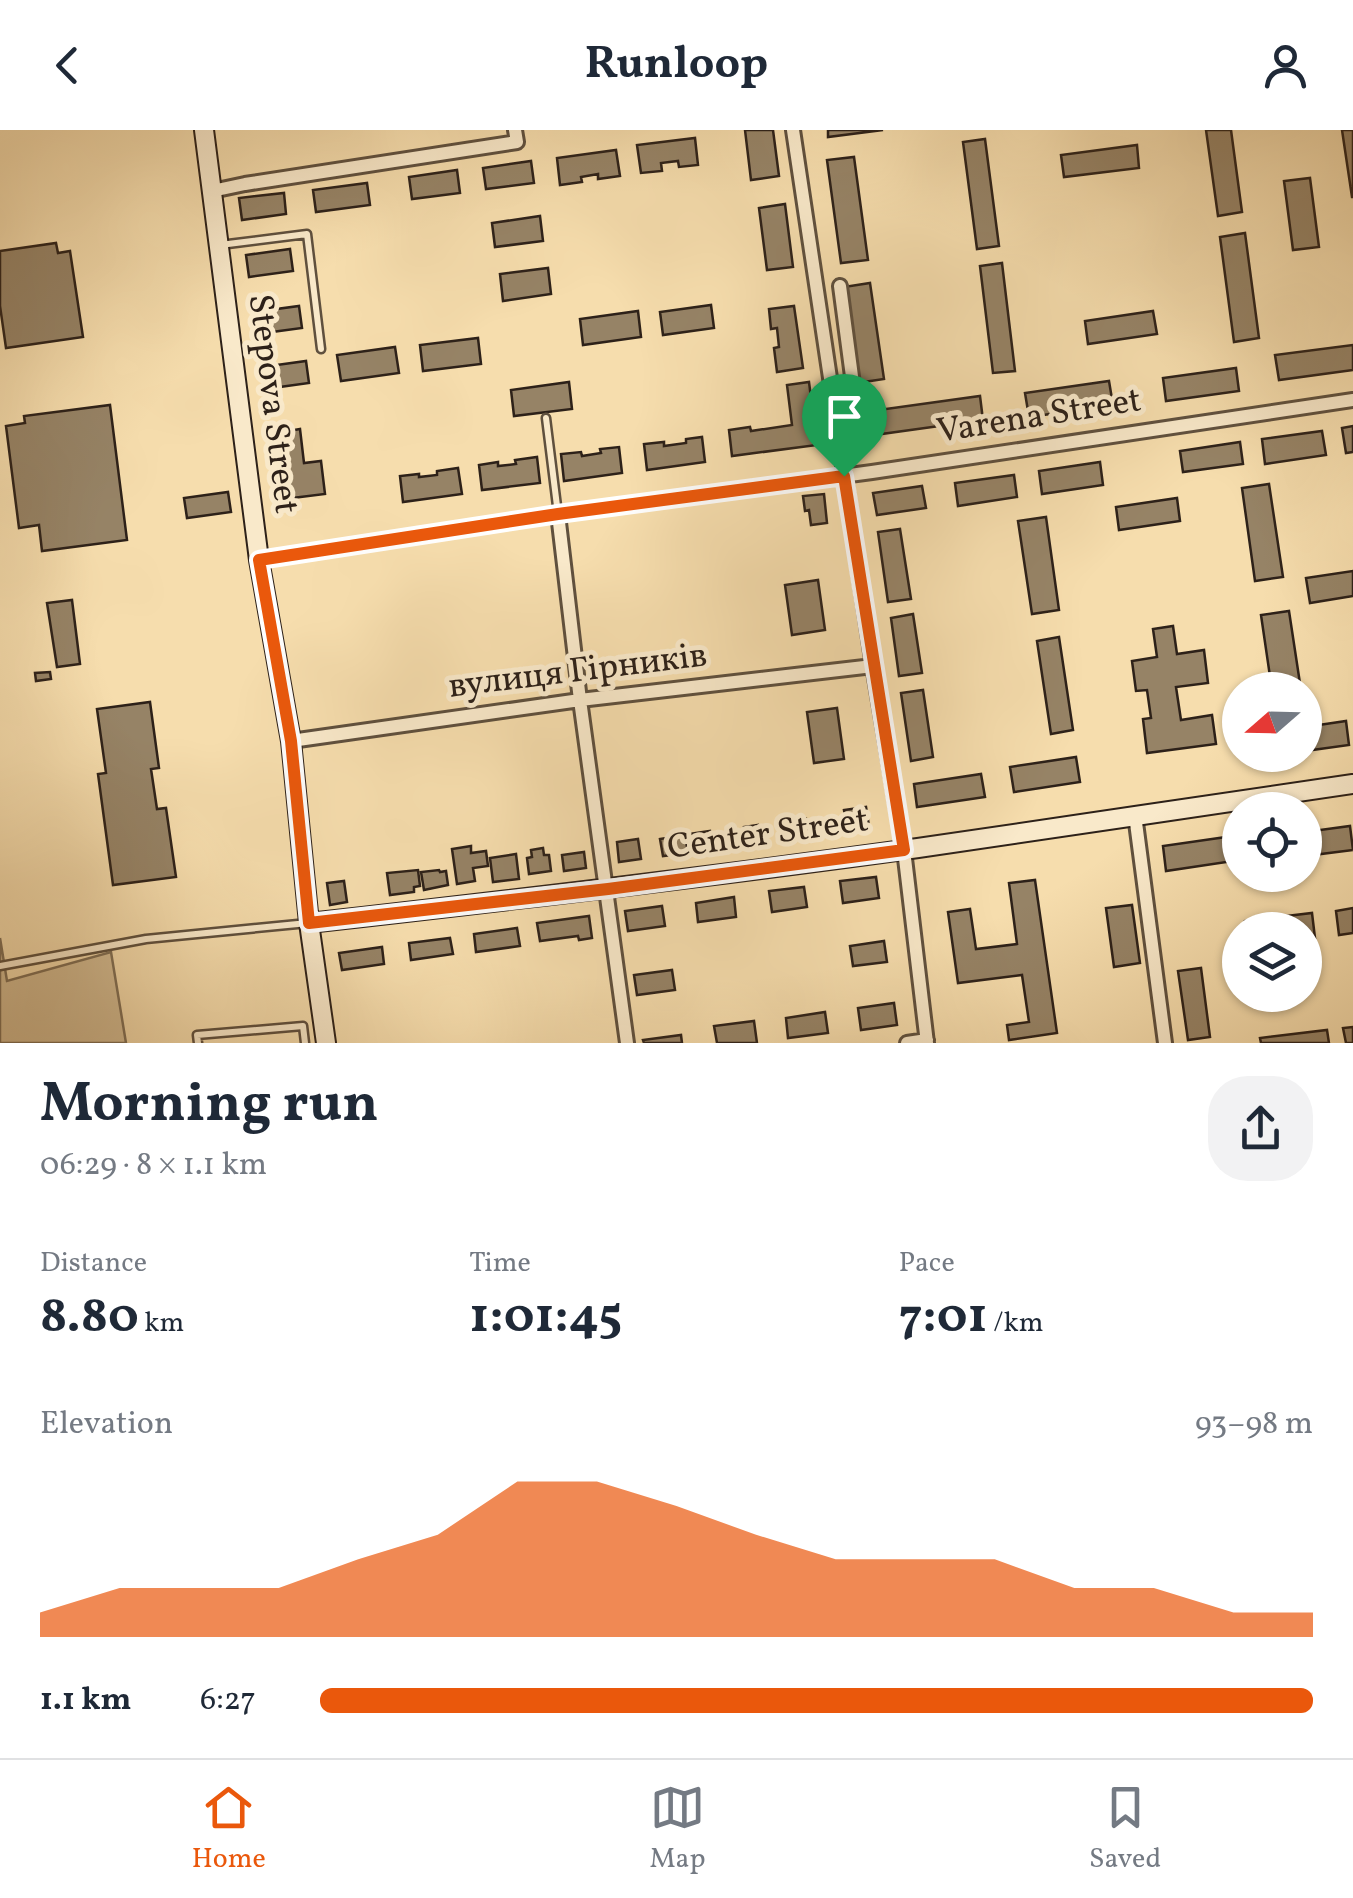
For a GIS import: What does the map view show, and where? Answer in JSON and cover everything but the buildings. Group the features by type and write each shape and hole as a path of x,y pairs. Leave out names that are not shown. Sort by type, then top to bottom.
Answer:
{"main road":[{"name":"Stepova Street","path":"204,130 259,560 291,741 309,923 326,1043"},
{"name":"Center Street","path":"309,923 904,850 1353,784"}],"street":[{"path":"212,190 516,142 515,130"},
{"path":"793,130 904,850 927,1042 907,1043"},
{"path":"840,286 853,384"},
{"name":"Varena Street","path":"259,560 1353,400"},
{"path":"558,514 627,1043"},
{"name":"вулиця Гірників","path":"291,741 580,700 873,666"},
{"path":"1135,815 1164,1043"}],"lane":[{"path":"219,245 307,234 321,349"},
{"path":"546,418 558,514"},
{"path":"0,966 146,938 309,923"},
{"path":"198,1043 197,1035 303,1026 305,1043"}],"shaded area":[{"path":"0,938 7,981 111,952 126,1043 0,1043"}],"route":[{"path":"844,476 904,850 309,923 291,741 259,560 558,514 844,476"}]}
